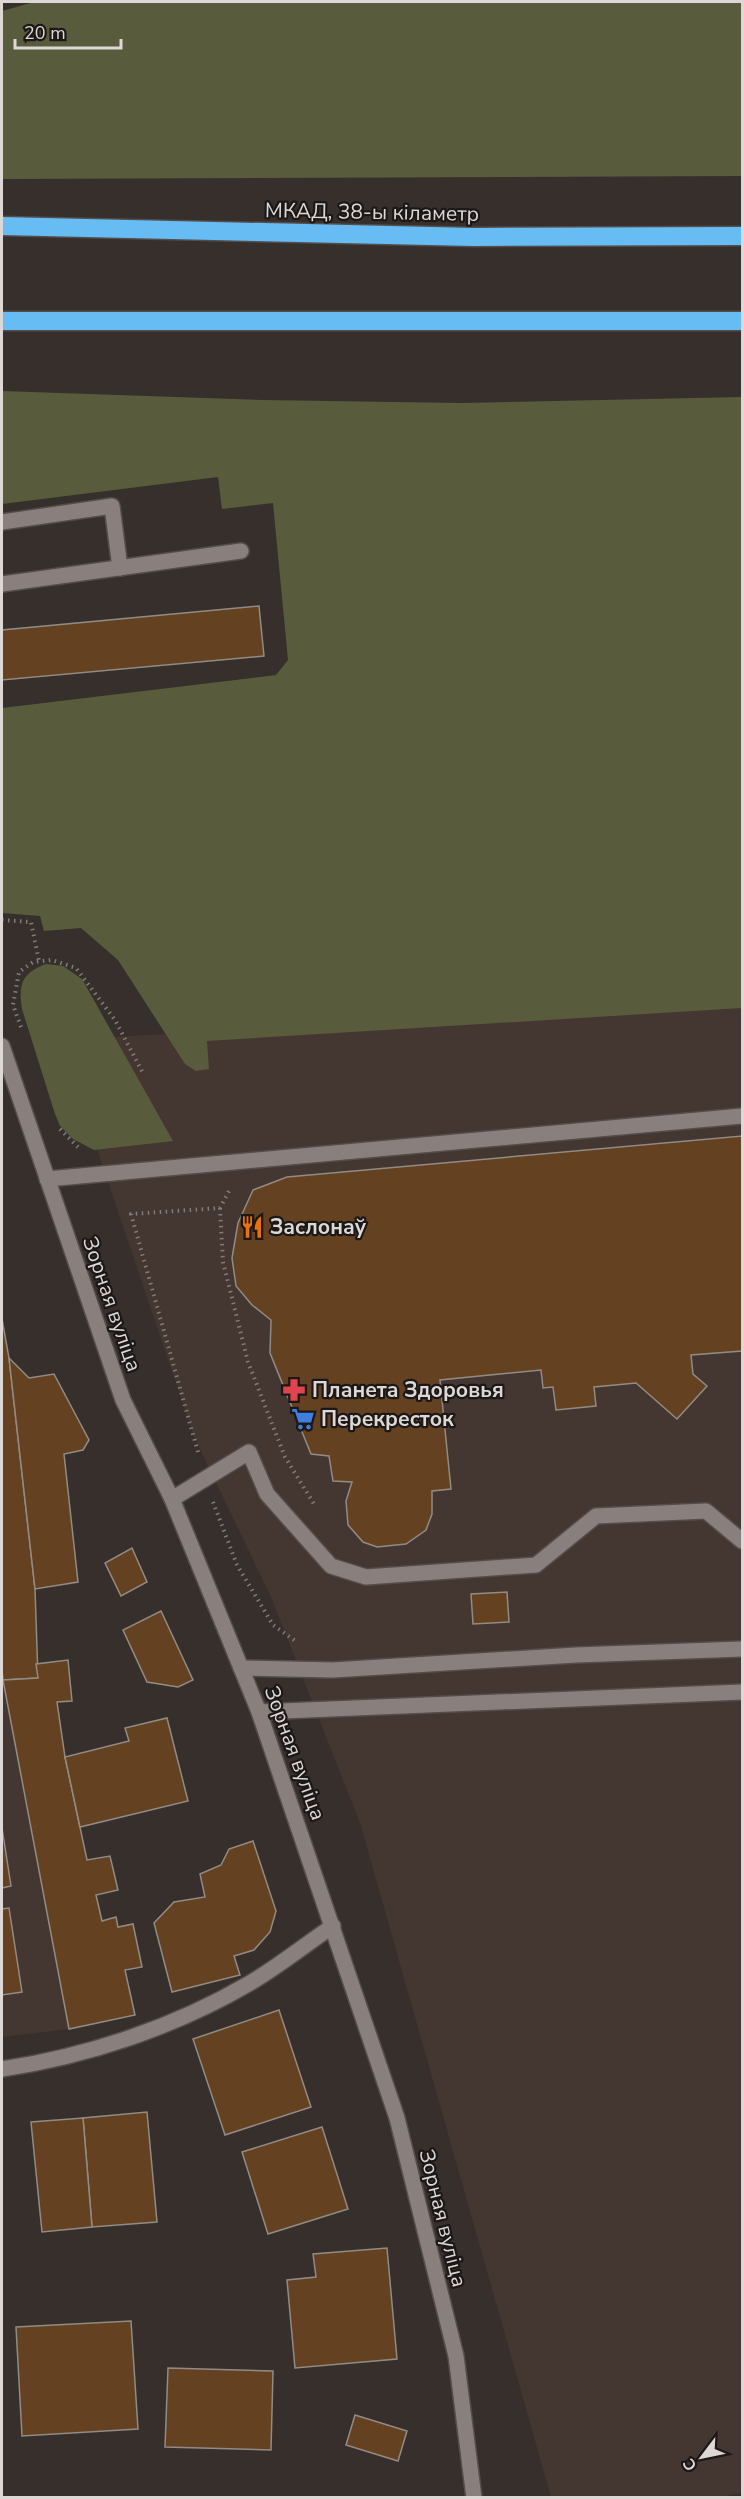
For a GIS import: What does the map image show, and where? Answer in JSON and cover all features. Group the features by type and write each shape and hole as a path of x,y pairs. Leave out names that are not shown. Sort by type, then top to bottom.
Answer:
{"highway":[{"name":"МКАД, 38-ы кіламетр","path":"2,226 474,237 742,236"},
{"path":"2,321 742,321"}],"street":[{"path":"2,522 112,506 120,568"},
{"path":"2,584 241,551"},
{"name":"Зорная вуліца","path":"2,1046 123,1400 172,1499 259,1712 397,2118 456,2356 474,2498"},
{"path":"47,1179 742,1116"},
{"path":"172,1499 249,1452 267,1494 331,1566 366,1577 536,1564 596,1516 705,1511 742,1541"},
{"path":"241,1668 333,1670 576,1655 742,1649"},
{"path":"259,1712 742,1692"},
{"path":"2,2069 50,2062 120,2042 192,2012 250,1983 333,1926"}],"path":[{"path":"2,920 31,922 39,961"},
{"path":"24,1036 13,1005 19,972 33,962 52,960 76,968 116,1020 144,1075"},
{"path":"58,1126 78,1148 87,1151"},
{"path":"213,1163 237,1175 220,1208 223,1262 248,1362 285,1457 318,1511"},
{"path":"220,1208 131,1214 205,1480 237,1565 273,1624 333,1670"}],"shaded area":[{"path":"742,1001 742,2493 715,2498 551,2497 360,1823 271,1597 195,1439 60,1040"},
{"path":"2,1313 9,1358 3,1680 69,2029 2,2037"}],"green space":[{"path":"34,2 742,2 742,176 2,179 2,11"},
{"path":"2,391 262,400 462,403 742,397 742,1008 207,1041 209,1069 196,1071 185,1064 118,960 81,928 44,931 40,916 2,913 2,708 276,675 288,660 273,503 222,509 218,477 2,504"},
{"path":"46,964 63,966 82,979 173,1141 94,1150 73,1139 60,1126 21,1000 24,980 32,971"}],"building":[{"path":"259,606 264,656 2,680 2,630"},
{"path":"742,1136 742,1351 691,1355 693,1374 707,1386 677,1419 636,1383 594,1387 596,1406 556,1410 553,1387 543,1388 541,1370 440,1380 451,1489 432,1491 432,1514 426,1530 406,1544 377,1547 363,1542 348,1525 346,1501 352,1482 333,1481 329,1456 311,1454 270,1353 271,1320 252,1305 236,1286 232,1258 238,1223 253,1190 287,1177"},
{"path":"2,1319 9,1358 35,1589 38,1678 3,1680 2,1670"},
{"path":"9,1358 29,1378 54,1374 89,1440 83,1450 64,1454 78,1582 35,1589"},
{"path":"132,1548 147,1582 121,1596 105,1563"},
{"path":"507,1592 509,1622 473,1624 471,1594"},
{"path":"161,1611 193,1680 178,1687 147,1682 123,1630"},
{"path":"68,1660 72,1701 57,1702 65,1757 87,1860 110,1856 118,1890 96,1895 102,1921 116,1917 118,1927 133,1924 142,1967 125,1970 135,2015 69,2029 3,1680 38,1678 36,1664"},
{"path":"167,1718 188,1801 80,1827 65,1757 129,1741 125,1728"},
{"path":"2,1828 11,1886 2,1888"},
{"path":"253,1841 276,1911 270,1932 254,1950 234,1956 240,1975 172,1992 154,1923 174,1902 205,1897 200,1874 221,1865 229,1849"},
{"path":"9,1908 22,1992 2,1995 2,1909"},
{"path":"279,2010 311,2107 225,2135 193,2039"},
{"path":"147,2112 157,2222 92,2227 83,2118"},
{"path":"83,2118 92,2227 42,2232 31,2122"},
{"path":"322,2127 348,2209 268,2234 242,2152"},
{"path":"387,2248 397,2359 295,2368 287,2280 316,2277 313,2254"},
{"path":"131,2321 138,2429 22,2436 16,2327"},
{"path":"168,2368 273,2371 271,2450 165,2447"},
{"path":"355,2415 407,2431 398,2461 346,2445"}],"place":[{"name":"Заслонаў","path":"252,1227"},
{"name":"Планета Здоровья","path":"294,1390"},
{"name":"Перекресток","path":"303,1419"}]}
